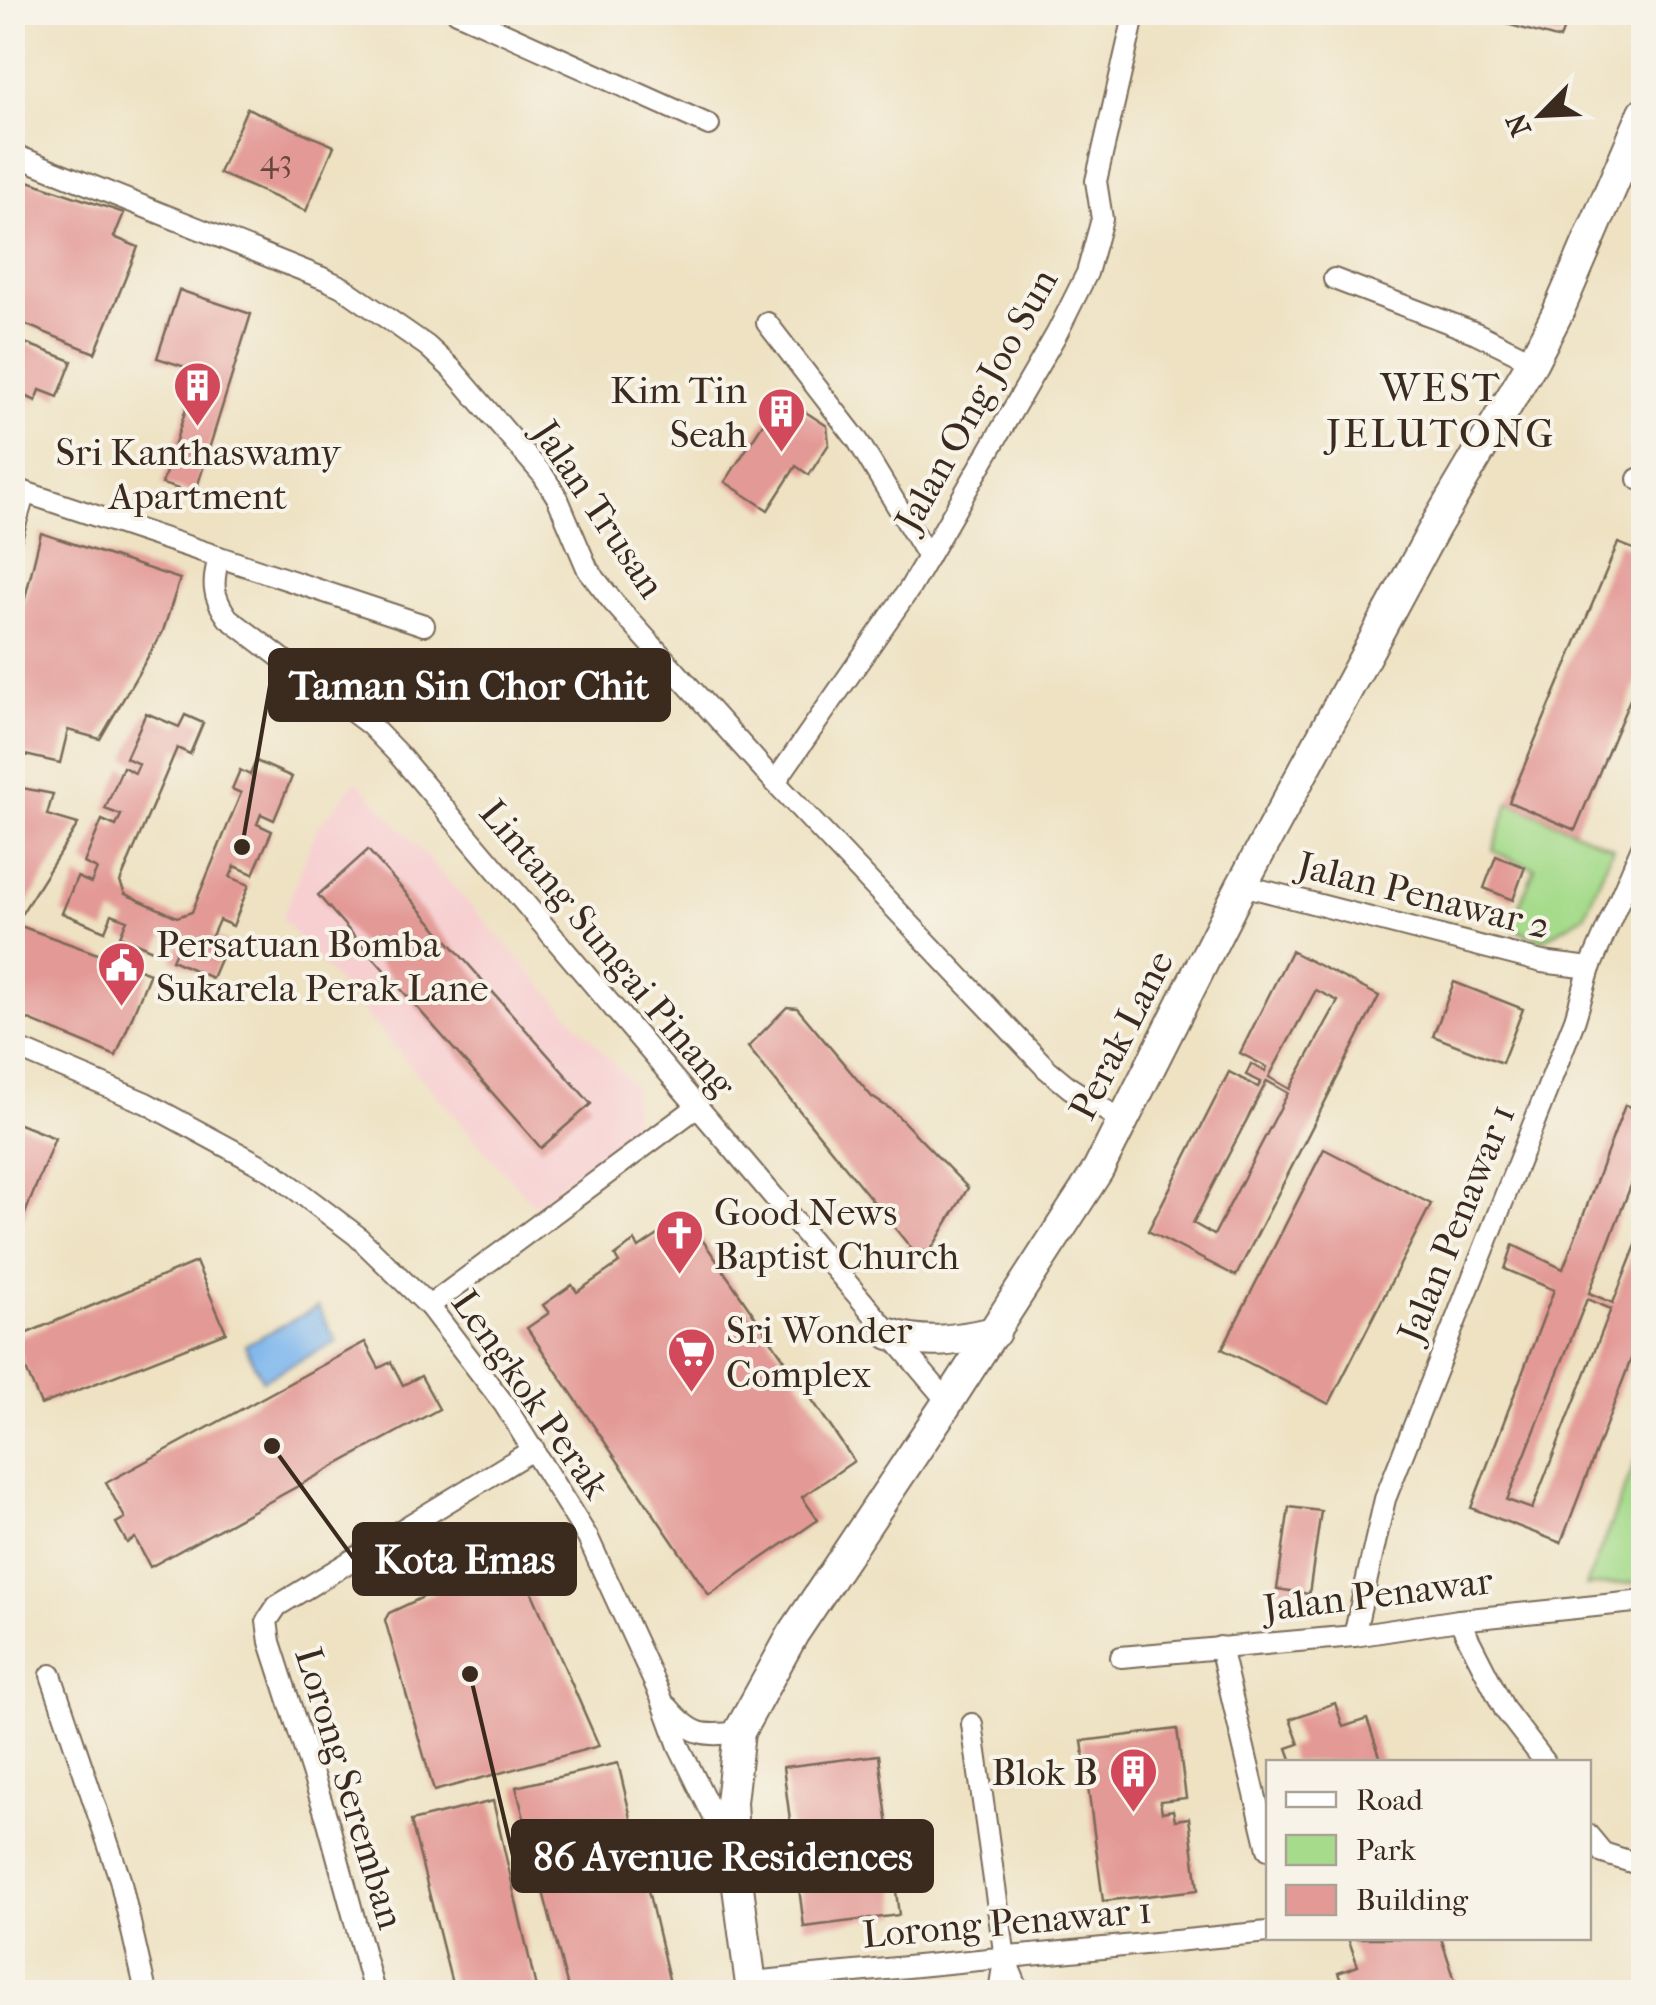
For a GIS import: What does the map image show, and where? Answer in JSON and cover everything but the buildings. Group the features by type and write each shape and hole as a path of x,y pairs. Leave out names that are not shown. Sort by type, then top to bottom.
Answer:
{"street":[{"path":"456,12 709,125"},
{"name":"Jalan Ong Joo Sun","path":"775,782 910,588 1087,273 1102,219 1096,181 1135,12"},
{"name":"Perak Lane","path":"754,1989 734,1857 731,1802 739,1732 778,1657 1098,1170 1242,886 1436,526 1533,361 1644,112"},
{"name":"Jalan Trusan","path":"12,154 325,278 427,346 452,368 543,475 557,497 588,570 613,602 775,782 1047,1069 1120,1120"},
{"path":"1334,280 1476,333 1533,361"},
{"path":"767,324 858,441 928,557"},
{"path":"12,536 19,490 424,626"},
{"name":"Lintang Sungai Pinang","path":"219,558 213,580 214,599 228,618 370,725 399,756 948,1402"},
{"name":"Jalan Penawar 1","path":"1354,1636 1385,1498 1576,1019 1590,968 1644,842"},
{"path":"1590,968 1608,957 1644,871"},
{"name":"Jalan Penawar 2","path":"1242,886 1542,962 1590,968"},
{"name":"Lengkok Perak","path":"12,1046 174,1116 272,1172 356,1234 429,1306 504,1404 588,1538 661,1697 679,1746 734,1857"},
{"path":"429,1306 697,1107"},
{"path":"890,1334 917,1343 995,1332"},
{"name":"Lorong Seremban","path":"374,1992 328,1822 266,1621 277,1606 534,1450"},
{"name":"Jalan Penawar","path":"1121,1657 1354,1636 1644,1600"},
{"path":"1459,1620 1504,1710 1543,1760"},
{"path":"1220,1647 1266,1841"},
{"path":"51,1675 120,1879 146,1992"},
{"name":"Lengkok Perak","path":"661,1697 685,1726 699,1734 739,1732"},
{"path":"972,1724 1005,1958 1020,1992"},
{"path":"1591,1838 1603,1852 1644,1866"},
{"name":"Lorong Penawar 1","path":"754,1989 1005,1958 1266,1932"},
{"path":"999,1992 1005,1958"}],"shaded area":[{"path":"357,780 634,1086 633,1127 534,1206 282,919 316,830"}],"green space":[{"path":"1509,802 1613,848 1584,916 1543,940 1510,927 1535,868 1493,851"},
{"path":"1643,1443 1643,1582 1586,1586"}],"water":[{"path":"318,1307 336,1342 262,1380 245,1345"}],"place":[{"name":"Sri Kanthaswamy Apartment","path":"198,428"},
{"name":"Kim Tin Seah","path":"782,454"},
{"name":"Taman Sin Chor Chit","path":"242,847"},
{"name":"Persatuan Bomba Sukarela Perak Lane","path":"121,1008"},
{"name":"Good News Baptist Church","path":"679,1276"},
{"name":"Sri Wonder Complex","path":"691,1394"},
{"name":"Kota Emas","path":"272,1446"},
{"name":"86 Avenue Residences","path":"470,1674"},
{"name":"Blok B","path":"1133,1814"}],"district":[{"name":"WEST JELUTONG","path":"1441,410"}]}
